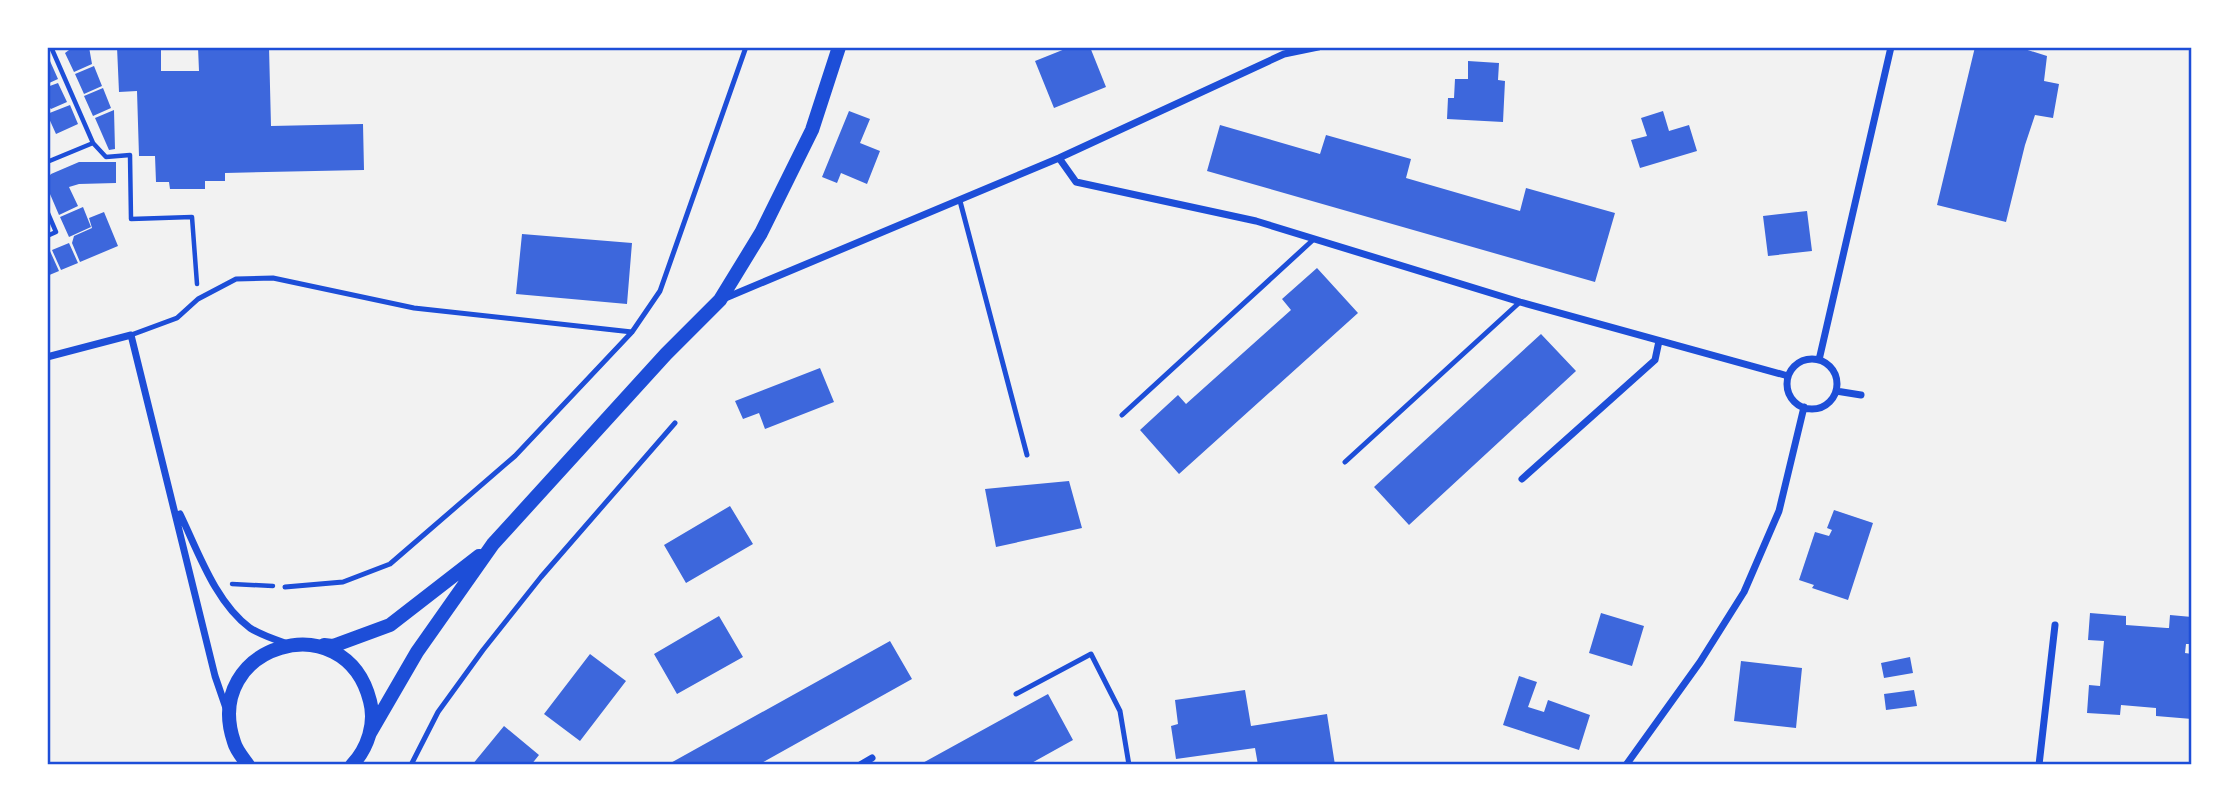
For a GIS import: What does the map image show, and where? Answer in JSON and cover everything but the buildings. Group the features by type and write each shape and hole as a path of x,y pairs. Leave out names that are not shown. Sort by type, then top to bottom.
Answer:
{"main road":[{"path":"357,762 370,733 417,652 493,544 666,354 720,300 761,233 812,130 839,47"},
{"path":"240,765 228,716 232,691 245,669 264,653 288,644 333,646 390,625 493,544"},
{"path":"314,645 336,653 354,667 367,687 372,710 370,733"},
{"path":"234,744 248,765"}],"street":[{"path":"720,300 961,201 1284,54 1318,47"},
{"path":"1819,360 1891,47"},
{"path":"1059,158 1076,182 1256,221 1520,302 1788,376"},
{"path":"47,357 131,335 215,676 228,716"},
{"path":"1521,480 1654,360 1659,341"},
{"path":"1819,360 1826,363 1836,375 1836,391 1827,404 1812,409 1797,404 1788,391 1788,376 1797,363 1819,360"},
{"path":"1836,391 1861,395"},
{"path":"1626,765 1700,662 1744,593 1779,511 1804,407"},
{"path":"173,500 214,584 230,607 249,628 288,644"},
{"path":"2039,765 2055,625"},
{"path":"860,765 872,758"}],"lane":[{"path":"285,587 343,582 390,564 515,456 632,331 660,291 746,47"},
{"path":"961,201 1027,455"},
{"path":"1122,415 1314,239"},
{"path":"131,335 177,318 198,299 236,279 273,278 414,308 632,331"},
{"path":"1345,462 1520,302"},
{"path":"411,765 438,712 508,619 541,577 676,423"},
{"path":"1016,694 1091,654 1120,712 1129,765"}],"path":[{"path":"50,50 93,143 106,157 130,155 131,219 192,217 198,299"},
{"path":"47,162 93,143"},
{"path":"47,211 56,232 47,236"},
{"path":"214,584 285,587"}]}
